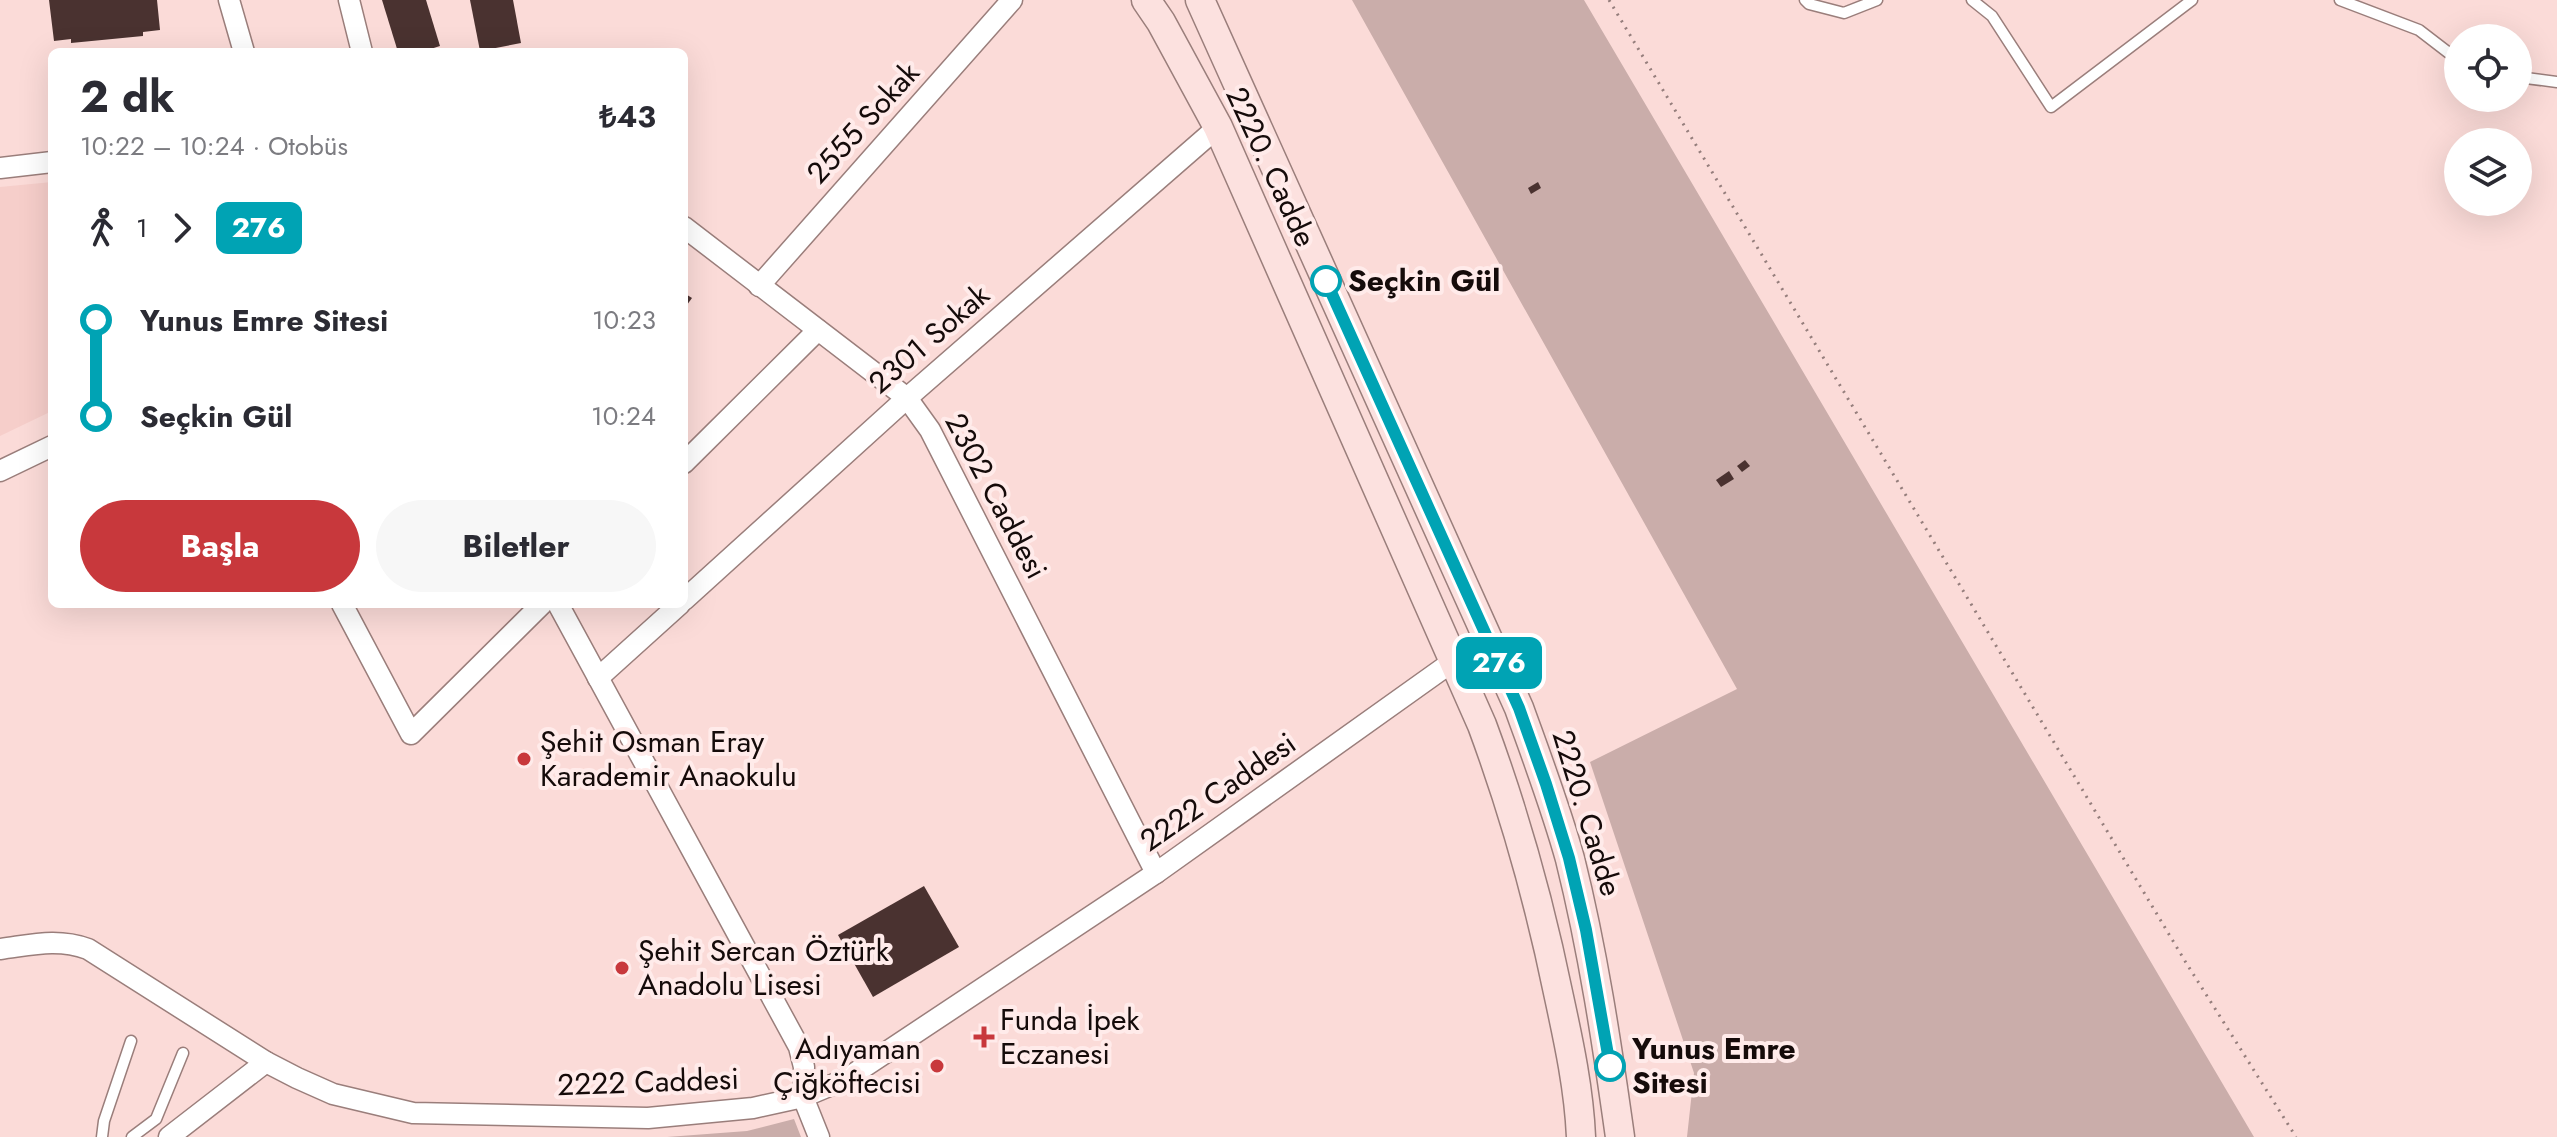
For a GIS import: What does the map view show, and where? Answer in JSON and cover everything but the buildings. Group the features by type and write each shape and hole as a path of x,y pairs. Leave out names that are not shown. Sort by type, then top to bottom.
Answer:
{"street":[{"path":"229,0 243,48"},
{"path":"349,0 361,48"},
{"name":"2555 Sokak","path":"759,286 1012,0"},
{"name":"2220. Cadde","path":"1146,0 1218,127 1482,725 1530,870 1567,1033 1581,1137"},
{"name":"2220. Cadde","path":"1200,0 1519,708 1569,858 1599,994 1620,1137"},
{"name":"2301 Sokak","path":"688,597 907,398 1218,127"},
{"path":"0,168 48,162"},
{"name":"2302 Caddesi","path":"688,230 907,398 930,430 1156,873"},
{"path":"688,459 818,330"},
{"path":"0,471 48,448"},
{"path":"344,608 411,734 538,608"},
{"path":"560,608 799,1047 804,1067 803,1097 819,1137"},
{"name":"2301 Sokak","path":"598,678 675,608"},
{"name":"2222 Caddesi","path":"0,949 69,942 88,949 266,1062 333,1094 413,1113 647,1128 753,1108 803,1097 846,1079 1156,873 1487,637"},
{"path":"169,1137 266,1062"}],"lane":[{"path":"1805,0 1809,4 1844,13 1877,0"},
{"path":"1972,0 1992,16 2051,107 2192,0"},
{"path":"2340,0 2419,30 2444,49"},
{"path":"2532,79 2557,82"},
{"path":"102,1137 104,1121 131,1041"},
{"path":"132,1137 156,1119 183,1053"}],"path":[{"path":"1609,0 2185,961 2296,1137"}],"shaded area":[{"path":"1352,0 1584,0 2254,1137 1687,1137 1694,1073 1590,762 1737,689"},
{"path":"48,182 48,413 0,436 0,187"},
{"path":"794,1119 801,1137 667,1137 747,1131"}],"bus line":[{"name":"276","path":"1326,281 1519,708 1569,858 1599,994 1610,1066"}],"place":[{"name":"Seçkin Gül","path":"1326,281"},
{"name":"Şehit Osman Eray Karademir Anaokulu","path":"524,759"},
{"name":"Şehit Sercan Öztürk Anadolu Lisesi","path":"622,968"},
{"name":"Funda İpek Eczanesi","path":"984,1037"},
{"name":"Adıyaman Çiğköftecisi","path":"937,1066"},
{"name":"Yunus Emre Sitesi","path":"1610,1066"}]}
